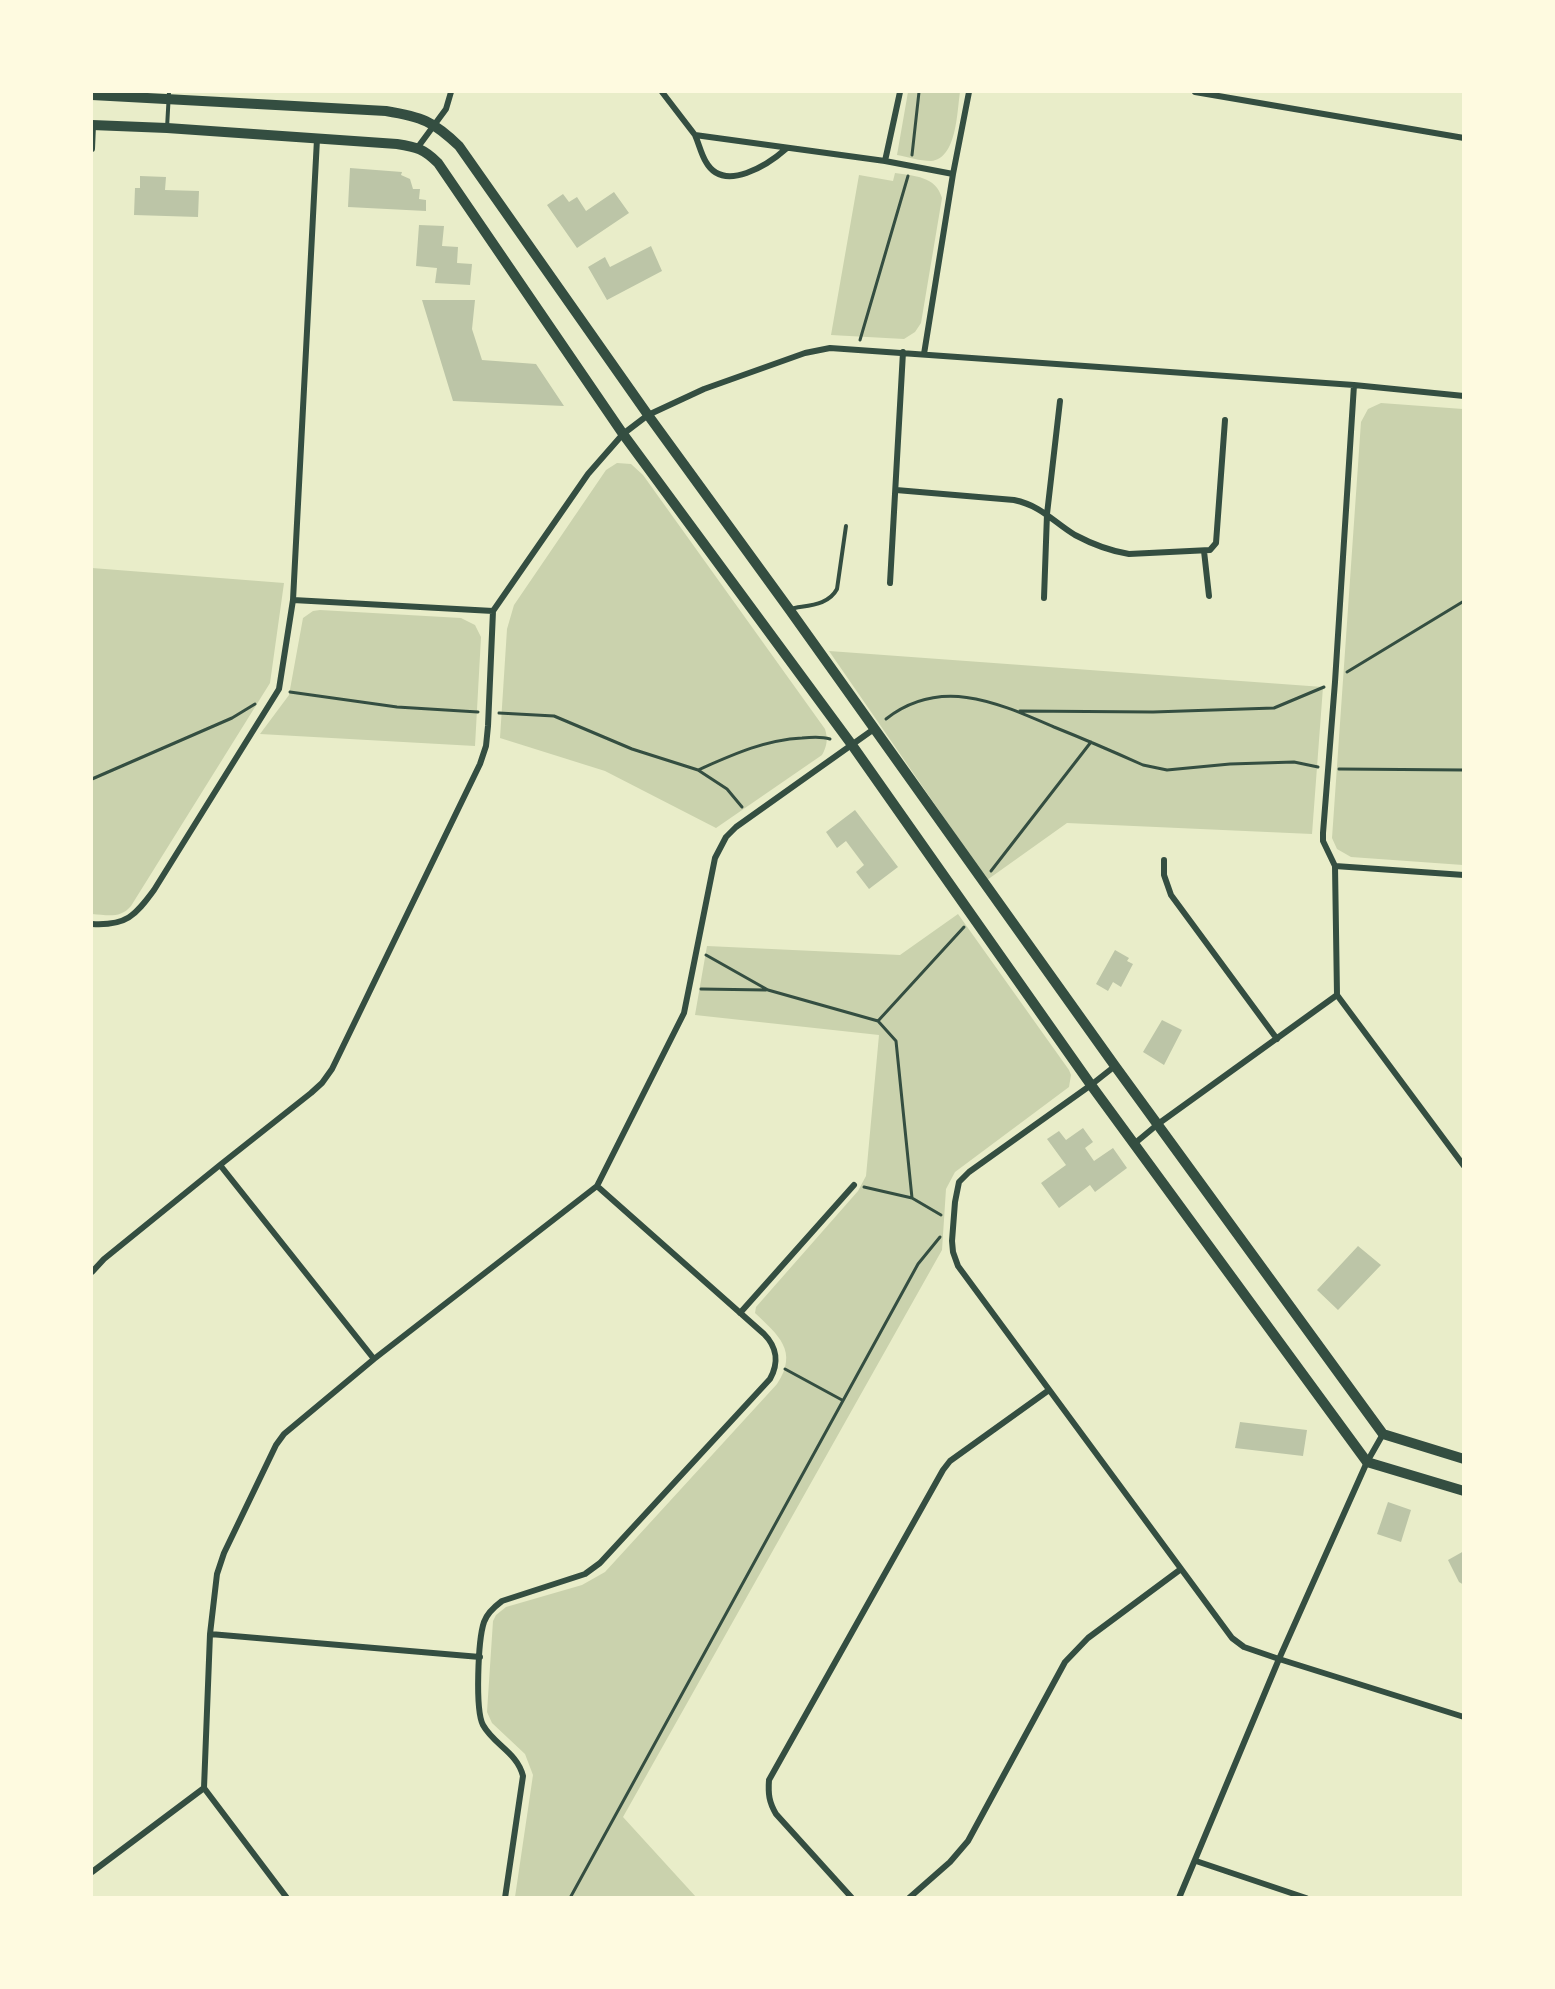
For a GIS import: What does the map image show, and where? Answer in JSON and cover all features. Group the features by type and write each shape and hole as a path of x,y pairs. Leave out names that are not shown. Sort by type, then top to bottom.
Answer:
{"street":[{"path":"418,147 446,109 451,92"},
{"path":"662,92 695,135 706,163 718,173 727,177 759,168 787,148"},
{"path":"885,161 900,92"},
{"path":"924,354 953,174 969,92"},
{"path":"1195,92 1464,138"},
{"path":"92,95 168,95 386,111 412,116 436,125 459,146 648,415 1115,1066 1383,1434 1464,1458"},
{"path":"92,149 92,125 167,128 418,147 438,163 623,434 852,745 1091,1085 1367,1462 1464,1491"},
{"path":"695,135 885,161 953,174"},
{"path":"92,924 122,922 137,912 154,890 279,689 293,600 317,139"},
{"path":"92,1272 104,1259 311,1094 332,1069 480,764 486,746 489,712 493,611 588,474 623,434 648,415 704,389 805,353 830,348 1464,396"},
{"path":"890,583 903,352"},
{"path":"1354,386 1323,841 1335,866 1337,996 1464,1166"},
{"path":"1044,598 1047,514 1060,401"},
{"path":"896,490 1014,500 1031,504 1075,535 1103,548 1128,554 1210,550 1216,543 1225,420"},
{"path":"1204,551 1209,596"},
{"path":"293,600 493,611"},
{"path":"287,1898 204,1788 210,1634 216,1574 276,1445 291,1428 374,1359 597,1186 676,1030 687,1003 715,858 726,837 874,729"},
{"path":"1164,860 1164,875 1172,895 1185,916 1276,1039"},
{"path":"1335,866 1464,875"},
{"path":"1134,1144 1158,1124 1337,996"},
{"path":"1115,1066 969,1172 959,1182 953,1222 953,1252 958,1266 1232,1638 1244,1647 1279,1659 1464,1717"},
{"path":"220,1165 374,1359"},
{"path":"740,1313 854,1185"},
{"path":"505,1898 523,1776 515,1757 488,1733 479,1717 480,1656 483,1627 488,1614 502,1601 585,1574 600,1563 770,1379 776,1363 773,1346 768,1338 597,1186"},
{"path":"852,1898 776,1814 770,1803 769,1780 943,1470 950,1461 1049,1390"},
{"path":"1179,1898 1279,1659 1367,1462 1383,1434"},
{"path":"909,1898 950,1862 968,1841 1065,1662 1076,1648 1181,1569"},
{"path":"210,1634 480,1656"},
{"path":"92,1872 204,1788"},
{"path":"1196,1861 1306,1898"}],"lane":[{"path":"167,128 168,95"},
{"path":"789,609 827,601 834,595 837,589 846,526"}],"path":[{"path":"858,349 911,166 919,92"},
{"path":"1018,711 1154,712 1274,708 1335,681 1464,601"},
{"path":"92,779 232,718 279,689 309,696 397,706 554,716 632,749 698,770 727,789 751,817"},
{"path":"874,729 909,704 956,695 988,700 1143,765 1167,770 1230,764 1294,762 1328,769 1464,770"},
{"path":"698,770 757,745 790,739 823,737 852,745"},
{"path":"697,949 768,990 878,1021 896,1041 912,1198"},
{"path":"690,989 768,990"},
{"path":"570,1898 918,1263 953,1222 912,1198 854,1185"},
{"path":"776,1363 843,1401"}],"green space":[{"path":"908,92 960,92 951,143 940,158 927,161 897,155"},
{"path":"895,173 917,176 930,181 942,198 921,323 915,332 904,339 831,335 859,175 893,181"},
{"path":"1381,403 1463,409 1463,865 1351,857 1337,849 1332,838 1361,422 1368,409"},
{"path":"617,463 631,464 643,475 825,729 826,742 822,755 716,828 605,771 500,738 507,629 514,605 606,470"},
{"path":"92,568 284,583 270,683 131,906 118,915 92,914"},
{"path":"313,611 461,618 475,625 481,637 475,746 260,734 289,695 303,618"},
{"path":"829,651 1323,687 1312,834 1067,823 987,880"},
{"path":"958,914 1069,1070 1071,1075 1069,1087 955,1172 946,1189 942,1250 623,1817 696,1897 515,1897 533,1775 525,1754 492,1723 487,1712 493,1621 496,1615 506,1607 582,1585 605,1572 777,1384 786,1362 786,1353 778,1336 755,1313 756,1307 858,1191 866,1176 879,1035 695,1015 707,946 900,955"}],"building":[{"path":"350,168 402,172 401,175 410,179 413,189 420,189 419,199 426,200 426,211 348,207"},
{"path":"140,176 166,177 165,190 199,191 198,217 134,215 135,188 140,188"},
{"path":"614,192 629,213 577,248 547,205 563,194 569,202 577,197 586,211"},
{"path":"419,225 444,226 442,246 458,247 457,263 472,264 470,285 435,283 437,268 416,266"},
{"path":"651,246 662,271 607,300 588,267 605,257 610,267"},
{"path":"422,300 475,300 472,329 482,360 536,364 564,406 453,401"},
{"path":"855,810 898,867 869,889 856,872 864,865 846,841 837,848 826,832"},
{"path":"1115,950 1129,958 1127,961 1133,964 1121,987 1113,982 1108,991 1096,984"},
{"path":"1162,1020 1182,1030 1164,1065 1143,1052"},
{"path":"1083,1128 1093,1142 1085,1148 1094,1161 1113,1148 1127,1168 1095,1192 1090,1185 1059,1208 1041,1183 1066,1165 1047,1139 1059,1131 1066,1140"},
{"path":"1358,1246 1381,1265 1338,1310 1317,1290"},
{"path":"1240,1422 1307,1430 1303,1456 1235,1448"},
{"path":"1388,1502 1411,1510 1401,1542 1377,1534"},
{"path":"1464,1551 1464,1585 1459,1582 1448,1560"}]}
